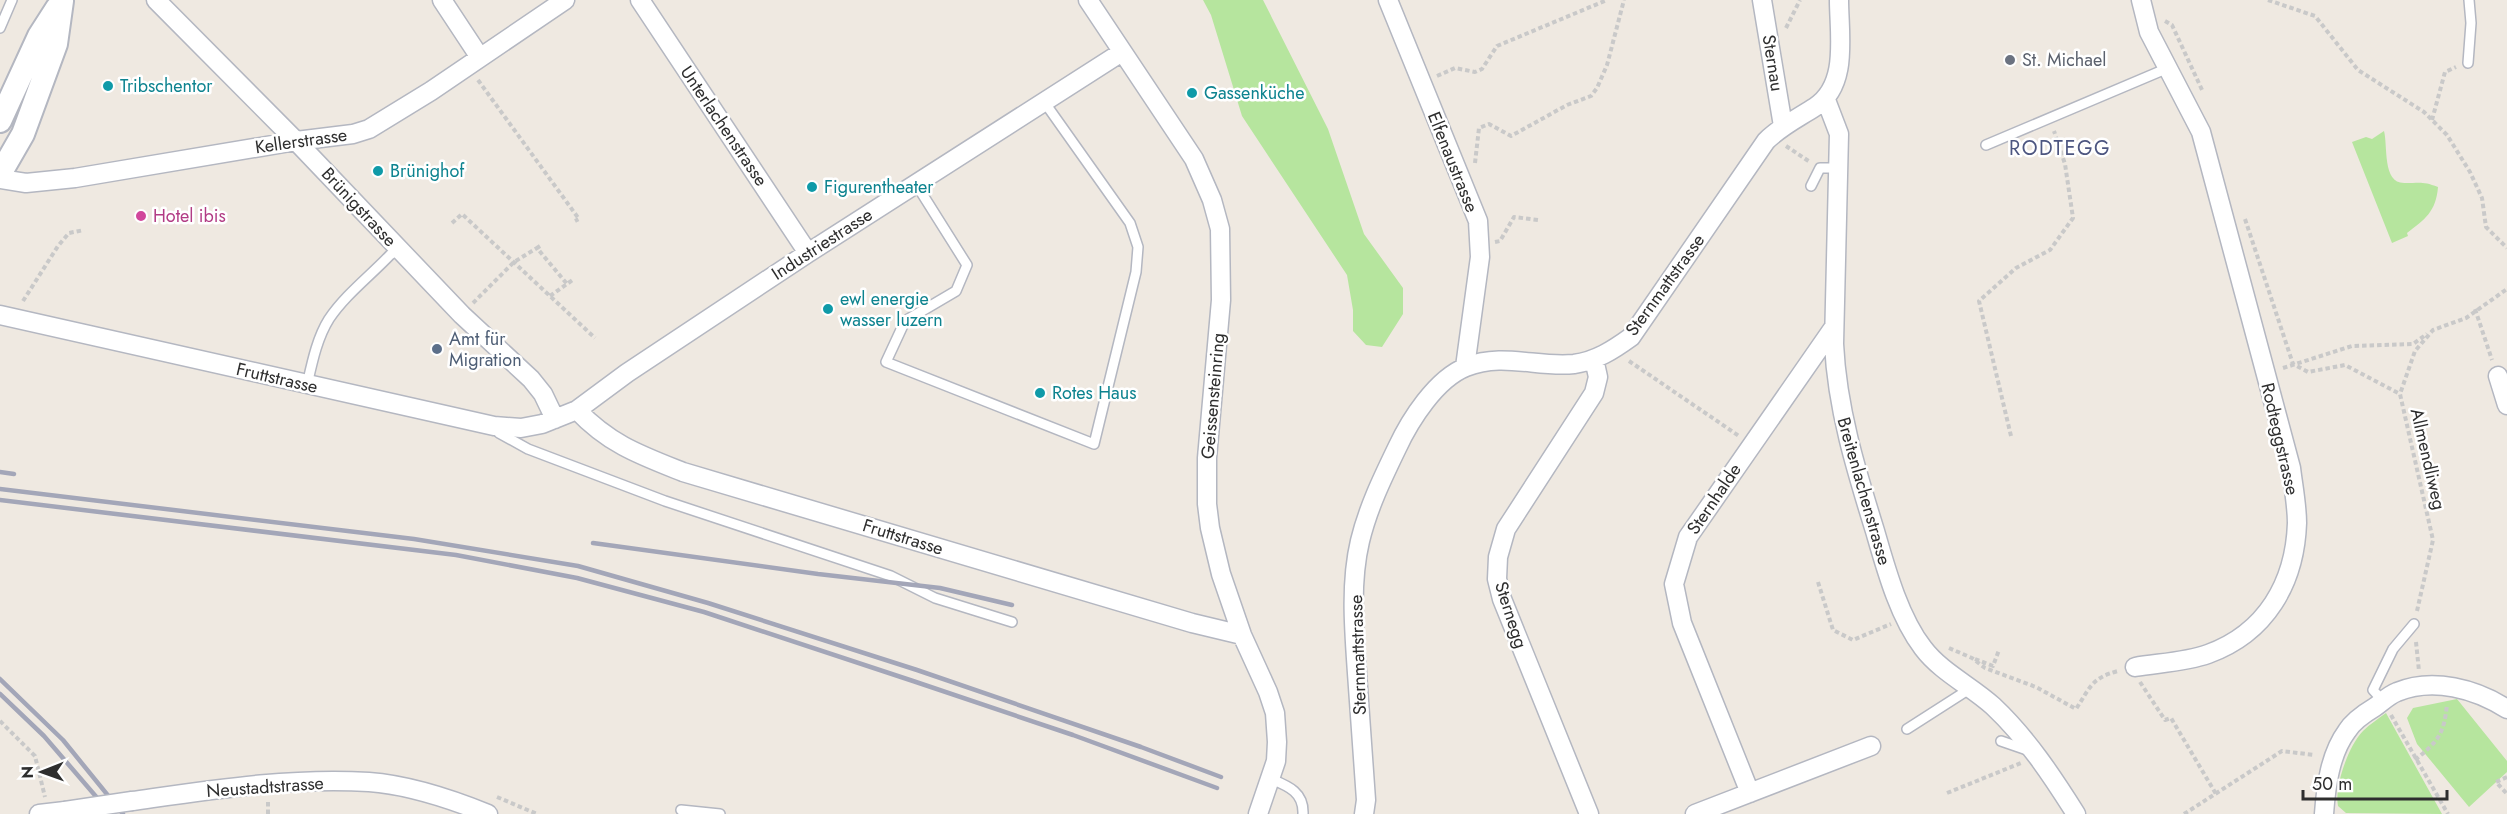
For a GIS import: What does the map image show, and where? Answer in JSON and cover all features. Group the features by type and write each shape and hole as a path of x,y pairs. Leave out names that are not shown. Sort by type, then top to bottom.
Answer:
{"street":[{"name":"Brünigstrasse","path":"156,0 296,141 462,315 531,379 543,394 555,419"},
{"path":"442,0 473,60"},
{"name":"Kellerstrasse","path":"0,179 16,183 51,181 352,134 369,129 421,97 565,0"},
{"name":"Unterlachenstrasse","path":"640,0 808,253"},
{"name":"Geissensteinring","path":"1088,0 1194,159 1212,200 1220,229 1221,300 1207,458 1207,504 1221,574 1242,635 1275,713 1277,742 1271,779 1258,814"},
{"name":"Elfenaustrasse","path":"1388,0 1478,221 1480,257 1465,367"},
{"name":"Sternau","path":"1762,0 1783,126"},
{"path":"1826,100 1833,89 1839,71 1839,0"},
{"name":"Rodteggstrasse","path":"2131,668 2207,655 2241,637 2260,620 2280,596 2290,567 2297,522 2291,468 2201,132 2149,32 2141,0"},
{"path":"0,121 39,36 62,1"},
{"path":"0,174 23,134 56,44 62,1"},
{"name":"Industriestrasse","path":"555,419 577,410 627,373 808,253 1122,52"},
{"name":"Sternmattstrasse","path":"1364,814 1366,800 1355,634 1355,590 1360,543 1372,502 1406,428 1426,400 1448,379 1465,367 1493,359 1573,364 1594,359 1614,350 1631,337 1760,150 1783,126 1826,100"},
{"name":"Breitenlachenstrasse","path":"1826,100 1839,134 1829,168 1835,369 1849,440 1888,575 1906,618 1924,650 1992,705 2035,753 2076,814"},
{"name":"Fruttstrasse","path":"8,317 494,426 521,428 555,419"},
{"name":"Sternhalde","path":"1750,793 1682,623 1674,584 1688,537 1834,327"},
{"name":"Sternegg","path":"1589,814 1502,599 1497,579 1498,557 1506,529 1594,393 1598,377 1594,359"},
{"path":"2498,376 2507,405"},
{"name":"Fruttstrasse","path":"577,410 600,432 625,448 682,472 1180,620 1242,635"},
{"path":"2324,814 2328,779 2340,742 2348,729 2396,692 2421,686 2446,686 2471,691 2507,709"},
{"path":"1695,814 1871,746"},
{"name":"Neustadtstrasse","path":"51,813 255,784 370,782 414,790 465,804 488,814"}],"lane":[{"path":"0,28 12,0"},
{"path":"2468,63 2471,23 2469,0"},
{"path":"1986,145 2168,68"},
{"path":"916,184 967,265 956,291 905,321 886,362 1094,444 1136,272 1138,247 1130,223 1045,103"},
{"path":"1811,186 1829,168"},
{"path":"307,385 314,356 328,321 345,301 399,249"},
{"path":"494,426 499,433 528,448 665,501 891,576 935,598 1012,622"},
{"path":"2383,701 2373,690 2392,649 2415,624"},
{"path":"1907,729 1971,688"},
{"path":"2001,741 2035,753"},
{"path":"1271,779 1293,788 1300,797 1303,814"},
{"path":"681,810 720,814"}],"path":[{"path":"1433,77 1455,68 1475,72 1482,69 1497,46 1607,0"},
{"path":"1473,170 1479,128 1489,124 1510,136 1568,105 1591,96 1607,65 1624,0"},
{"path":"1768,33 1786,28 1800,0"},
{"path":"2268,0 2315,16 2358,70 2424,112 2447,135 2470,172 2482,198 2486,227 2507,248"},
{"path":"473,60 579,219 575,221"},
{"path":"2432,120 2445,72"},
{"path":"2011,436 1979,301 2016,268 2050,250 2073,218 2065,164 2050,118"},
{"path":"1788,147 1829,168"},
{"path":"452,224 462,214 595,338"},
{"path":"1479,244 1500,241 1514,217 1538,220"},
{"path":"8,317 69,233 84,230"},
{"path":"462,315 514,262 538,247 567,284"},
{"path":"550,296 574,279"},
{"path":"2266,374 2352,346 2413,344 2433,330 2466,318 2475,309 2507,289"},
{"path":"2475,309 2498,376"},
{"name":"Allmendliweg","path":"2421,686 2415,624 2433,540 2400,394 2415,351 2433,330"},
{"path":"1626,358 1737,435"},
{"path":"2293,364 2308,372 2345,365 2400,394"},
{"path":"1818,582 1833,630 1853,640 1906,618"},
{"path":"1941,645 1993,666 1999,650"},
{"path":"1972,658 1985,668 2036,687 2076,710 2093,681 2101,675 2131,668 2128,679 2138,679 2165,720 2170,718 2216,794"},
{"path":"2415,760 2442,735 2448,698"},
{"path":"2383,701 2448,814"},
{"path":"0,721 35,756 51,813"},
{"path":"2184,814 2282,751 2314,756"},
{"path":"1947,793 2024,762 2035,753"},
{"path":"2507,777 2496,782 2507,794"},
{"path":"268,801 268,814"}],"green space":[{"path":"1203,0 1263,0 1328,129 1364,234 1403,288 1403,314 1382,347 1366,345 1353,331 1353,310 1347,275 1242,116 1211,15"},
{"path":"2384,131 2387,163 2393,177 2398,182 2425,183 2438,187 2435,203 2428,214 2407,233 2408,236 2392,243 2352,142 2366,137 2372,139"},
{"path":"2457,699 2507,761 2507,772 2469,807 2417,744 2407,718 2413,708"},
{"path":"2386,713 2442,814 2346,813 2338,806 2340,777 2353,746 2363,731"}],"railway":[{"path":"0,472 14,474"},
{"path":"0,489 414,539 578,566 708,603 917,670 1221,777"},
{"path":"0,500 456,555 577,578 704,612 1073,735 1217,788"},
{"path":"593,543 818,574 940,588 1012,605"},
{"path":"0,679 63,740 123,814"},
{"path":"0,694 44,736 111,814"}],"place":[{"name":"St. Michael","path":"2010,60"},
{"name":"Tribschentor","path":"108,86"},
{"name":"Gassenküche","path":"1192,93"},
{"name":"Brünighof","path":"378,171"},
{"name":"Figurentheater","path":"812,187"},
{"name":"Hotel ibis","path":"141,216"},
{"name":"ewl energie wasser luzern","path":"828,309"},
{"name":"Amt für Migration","path":"437,349"},
{"name":"Rotes Haus","path":"1040,393"}],"district":[{"name":"RODTEGG","path":"2060,148"}]}
